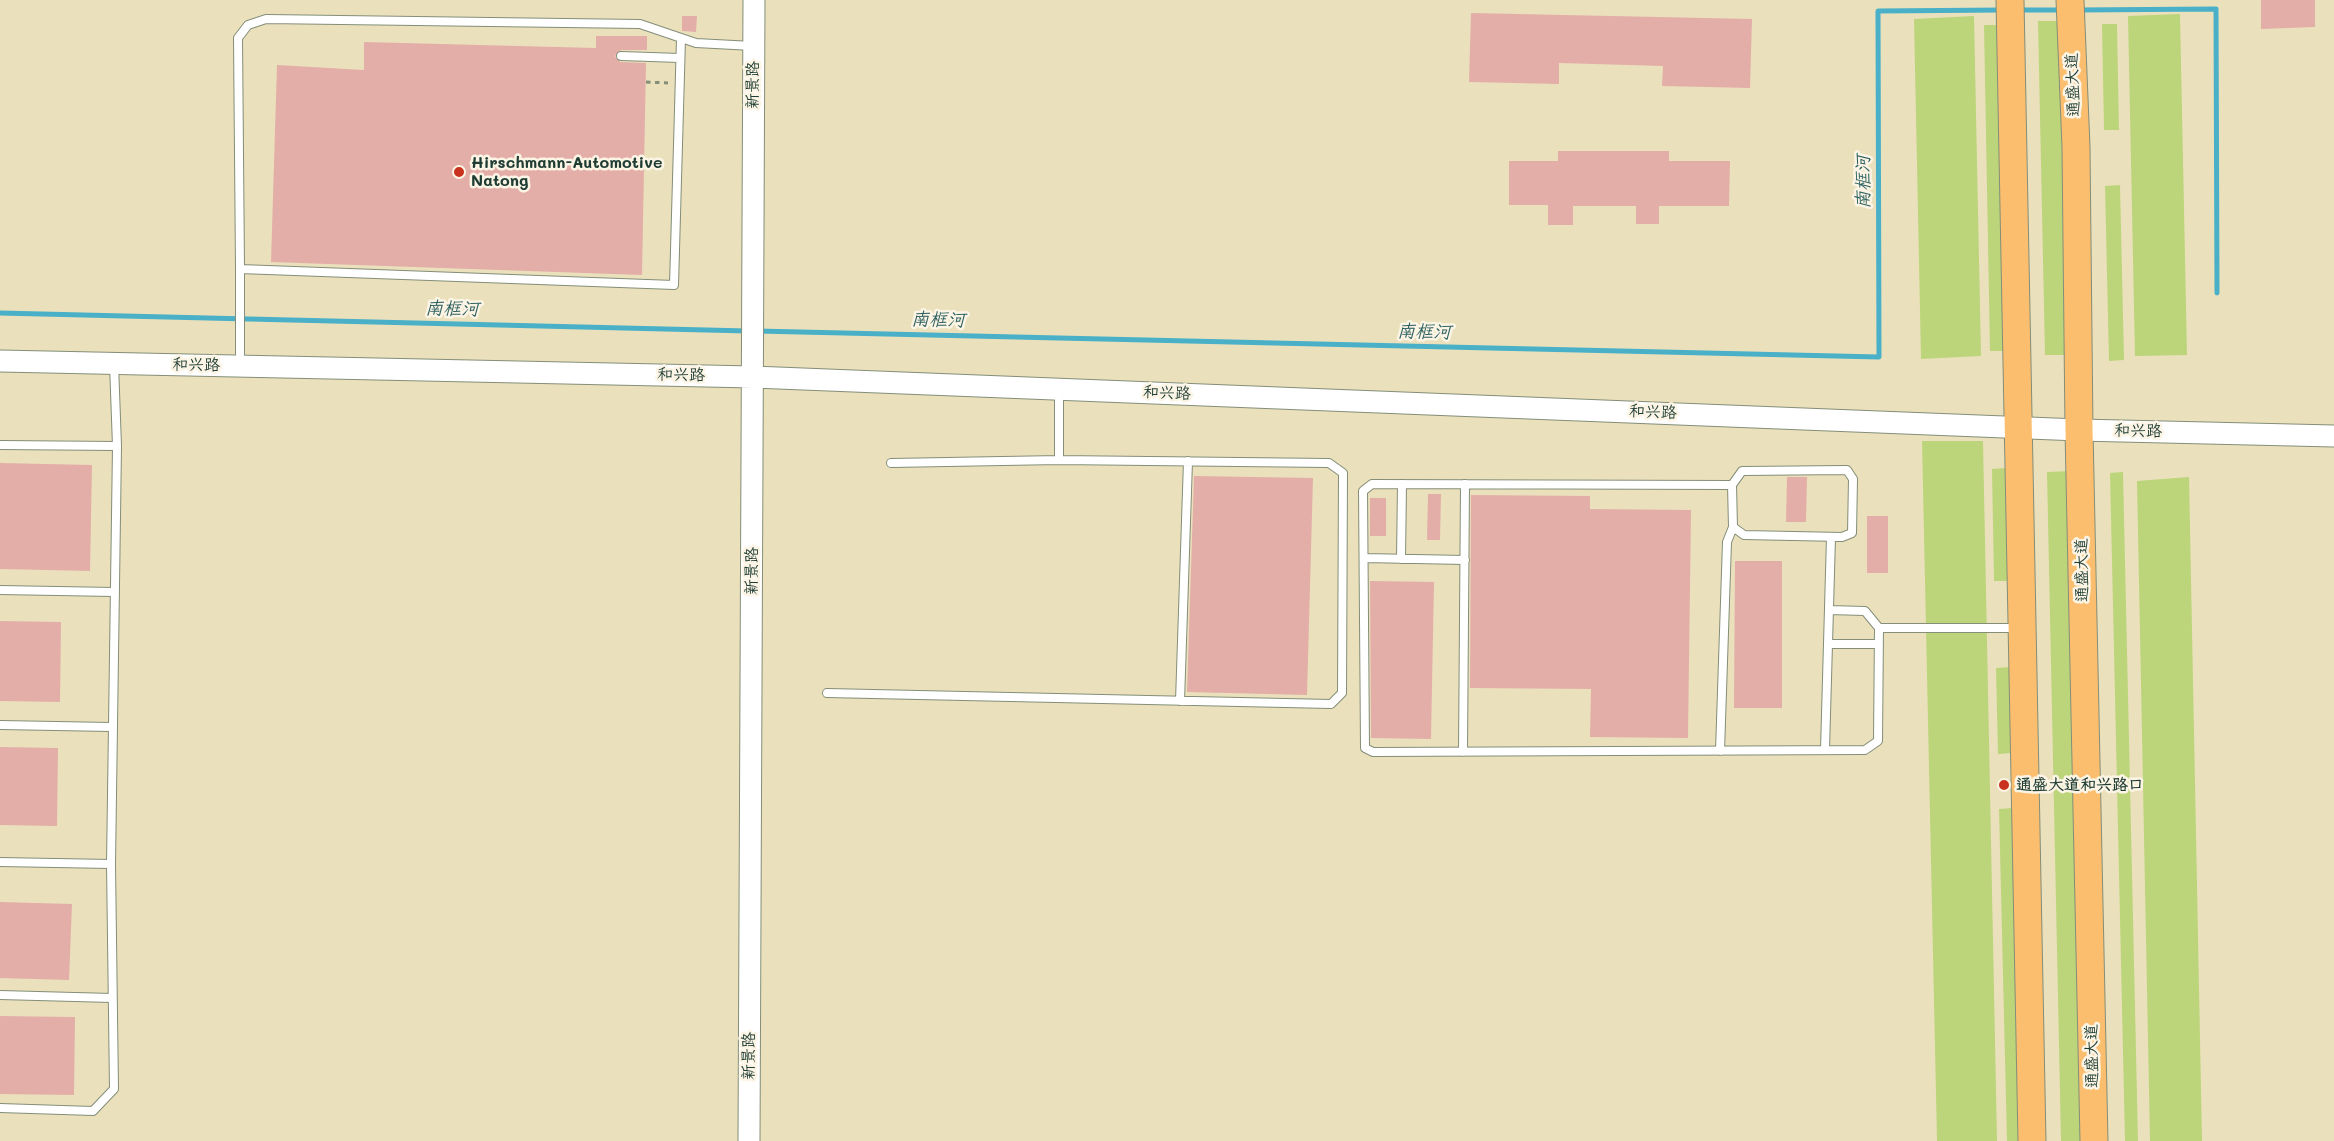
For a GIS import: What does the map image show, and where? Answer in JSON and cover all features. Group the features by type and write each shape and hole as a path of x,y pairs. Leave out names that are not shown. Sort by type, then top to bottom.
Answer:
{"main road":[{"path":"2010,0 2032,1141"},
{"name":"通盛大道","path":"2070,0 2076,147 2079,430 2094,1141"}],"street":[{"name":"新景路","path":"749,1141 753,0"},
{"name":"和兴路","path":"0,361 753,377 2079,430 2334,436"}],"lane":[{"path":"240,366 238,38 248,25 266,19 640,24 696,43 753,46"},
{"path":"240,269 674,285 681,39"},
{"path":"621,56 680,58"},
{"path":"0,1108 93,1111 114,1089 111,727 117,446 114,364"},
{"path":"1059,389 1059,460"},
{"path":"0,445 117,446"},
{"path":"827,693 1331,704 1342,693 1343,472 1329,463 1059,460 891,463"},
{"path":"1180,701 1188,461"},
{"path":"1720,751 1727,542 1733,527 1732,485 1742,471 1847,470 1852,479 1852,533 1831,537 1744,535 1733,527"},
{"path":"1732,485 1372,484 1363,491 1365,748 1373,752 1865,750 1878,741 1879,628 1864,611 1829,610"},
{"path":"1401,559 1402,484"},
{"path":"1463,752 1465,484"},
{"path":"1825,750 1831,537"},
{"path":"1364,558 1465,560"},
{"path":"0,591 114,592"},
{"path":"1879,628 2021,628"},
{"path":"1828,644 1878,644"},
{"path":"0,725 111,727"},
{"path":"0,861 111,864"},
{"path":"0,995 112,998"}],"path":[{"path":"646,82 680,83"}],"green space":[{"path":"2180,14 2187,355 2135,356 2128,16"},
{"path":"1974,16 1981,356 1921,359 1914,19"},
{"path":"2038,21 2061,21 2068,355 2045,355"},
{"path":"2102,24 2117,24 2119,130 2104,130"},
{"path":"1984,25 1998,25 2004,351 1990,351"},
{"path":"2120,185 2124,360 2109,361 2105,186"},
{"path":"1922,441 1983,441 1997,1141 1937,1141"},
{"path":"2006,468 2008,581 1994,581 1992,469"},
{"path":"2070,471 2084,1141 2061,1141 2047,472"},
{"path":"2123,472 2138,1141 2125,1141 2110,473"},
{"path":"2189,477 2202,1141 2150,1141 2137,481"},
{"path":"2010,667 2012,753 1998,754 1996,668"},
{"path":"2013,808 2020,1141 2007,1141 1999,809"}],"building":[{"path":"2261,0 2315,0 2315,27 2261,29"},
{"path":"1471,13 1752,19 1750,88 1662,86 1663,66 1559,63 1559,84 1469,82"},
{"path":"682,16 697,16 696,32 682,31"},
{"name":"Hirschmann-Automotive Natong","path":"596,36 647,36 647,50 621,50 615,56 620,62 646,63 642,275 271,262 277,65 364,70 364,42 596,48"},
{"path":"1558,151 1669,151 1669,161 1730,161 1729,206 1659,206 1659,224 1636,224 1636,206 1573,206 1573,225 1548,225 1548,205 1509,205 1509,161 1558,161"},
{"path":"0,463 92,465 90,571 0,569"},
{"path":"1194,476 1313,478 1307,695 1187,692"},
{"path":"1787,477 1807,477 1806,522 1786,522"},
{"path":"1428,494 1441,494 1440,540 1427,540"},
{"path":"1471,495 1590,496 1590,509 1691,510 1688,738 1590,737 1591,689 1470,688"},
{"path":"1370,498 1386,498 1386,536 1370,536"},
{"path":"1867,516 1888,516 1888,573 1867,573"},
{"path":"1735,561 1782,561 1782,708 1734,708"},
{"path":"1370,581 1434,582 1431,739 1371,738"},
{"path":"0,621 61,622 60,702 0,701"},
{"path":"0,747 58,748 57,826 0,825"},
{"path":"0,902 72,904 69,980 0,978"},
{"path":"0,1016 75,1017 74,1095 0,1094"}],"waterway":[{"name":"南框河","path":"2078,10 2216,9 2217,293"},
{"name":"南框河","path":"757,331 1879,357 1878,11 2003,10"},
{"name":"南框河","path":"2018,10 2063,10"},
{"name":"南框河","path":"0,313 748,331"}],"place":[{"name":"Hirschmann-Automotive Natong","path":"459,172"},
{"name":"通盛大道和兴路口","path":"2004,785"}]}
